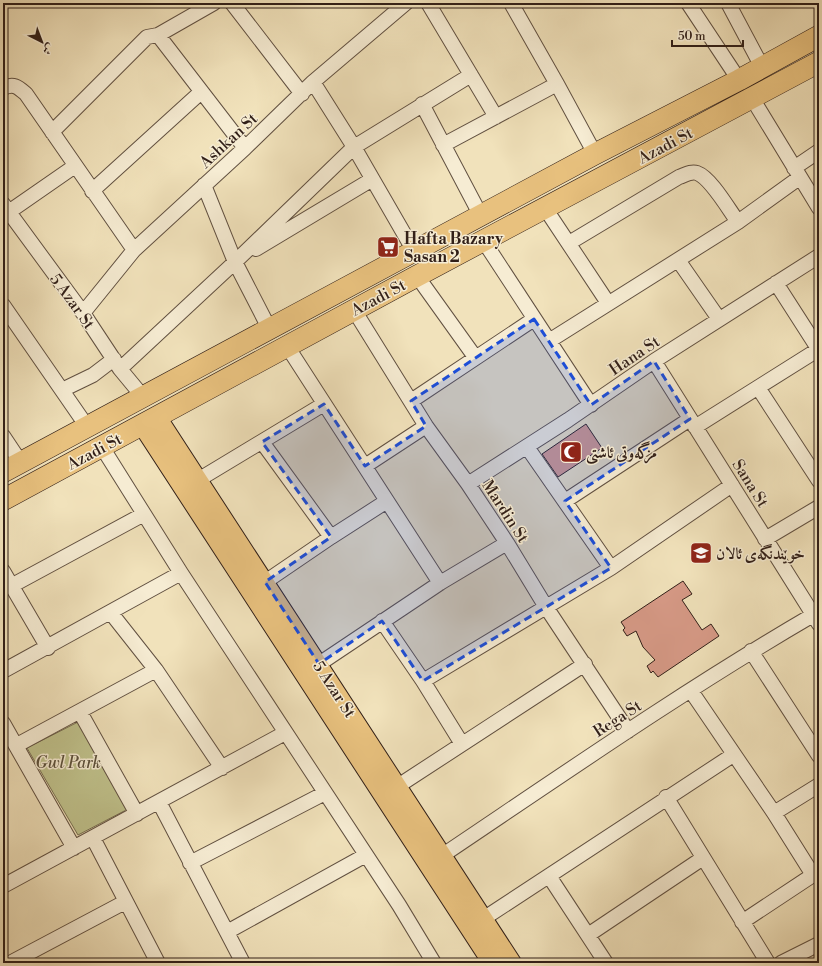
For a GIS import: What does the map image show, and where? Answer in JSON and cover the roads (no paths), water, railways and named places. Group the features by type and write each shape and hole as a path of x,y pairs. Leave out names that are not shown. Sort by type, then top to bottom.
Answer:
{"highway":[{"name":"Azadi St","path":"3,472 144,398 595,154 739,80 819,36"},
{"name":"Azadi St","path":"3,500 415,276 819,62"}],"main road":[{"path":"409,254 399,264 400,271 406,277 415,276"},
{"path":"359,281 368,280 375,285 376,294 362,305"},
{"name":"5 Azar St","path":"149,421 198,480 512,963"},
{"name":"5 Azar St","path":"149,421 329,712 492,963"},
{"path":"329,712 344,703"}],"street":[{"path":"52,132 147,37 158,35 214,3"},
{"path":"232,3 302,94"},
{"name":"Ashkan St","path":"83,313 134,250 245,148 313,82 406,3"},
{"path":"428,3 496,117"},
{"path":"511,3 595,154"},
{"path":"688,3 739,80"},
{"path":"728,3 762,67"},
{"path":"158,35 200,92 245,148"},
{"path":"62,390 117,364 235,262 354,148 422,104 471,75"},
{"path":"313,82 372,180 409,254"},
{"path":"444,145 557,84"},
{"path":"3,88 10,85 18,87 26,94 134,250"},
{"path":"92,191 200,92"},
{"path":"752,98 819,208"},
{"path":"422,104 481,216"},
{"path":"548,341 738,222 797,173 819,151"},
{"path":"5,211 75,166"},
{"path":"569,243 679,177 689,173 697,173 707,180 738,222"},
{"path":"235,262 372,180"},
{"path":"204,185 235,262 270,330"},
{"path":"545,208 608,304"},
{"name":"5 Azar St","path":"5,211 83,313 117,364 144,398"},
{"path":"483,240 591,405"},
{"name":"Hana St","path":"468,484 591,405 654,361 819,256"},
{"path":"678,260 719,319"},
{"path":"415,276 475,357"},
{"path":"565,501 693,423 759,388 819,349 776,283"},
{"path":"3,305 88,428"},
{"name":"Mardin St","path":"362,305 411,401 426,426 468,484 507,543 546,607 628,731"},
{"path":"411,401 534,319"},
{"path":"287,346 440,583"},
{"name":"Sana St","path":"654,361 816,619"},
{"path":"759,388 819,481"},
{"path":"198,480 324,404"},
{"path":"365,466 426,426"},
{"path":"3,436 21,463"},
{"path":"262,442 331,537"},
{"path":"102,447 181,573 285,734 366,855 434,963"},
{"path":"527,447 611,568"},
{"path":"423,681 611,568 732,485"},
{"path":"265,582 331,537 387,502"},
{"path":"765,539 819,506"},
{"path":"11,586 144,514"},
{"path":"318,664 440,583 507,543"},
{"path":"3,571 48,648"},
{"path":"3,671 48,648 181,573"},
{"path":"111,613 156,670 222,768"},
{"name":"Rega St","path":"443,855 628,731 751,651 816,619"},
{"path":"382,621 423,681 462,744"},
{"path":"751,651 819,756"},
{"path":"398,786 585,664"},
{"path":"17,745 156,670"},
{"path":"691,691 733,755 816,873 742,922"},
{"path":"80,712 137,814"},
{"path":"3,723 17,745 74,848"},
{"path":"4,884 93,838 285,734"},
{"path":"483,919 666,797 733,755"},
{"path":"774,813 819,785"},
{"path":"190,863 325,793"},
{"path":"666,797 768,963"},
{"path":"159,802 243,963"},
{"path":"93,838 158,963"},
{"path":"227,932 366,855"},
{"path":"588,936 703,858"},
{"path":"549,876 606,963"},
{"path":"10,963 125,902"},
{"path":"781,963 819,944"}],"place":[{"name":"Hafta Bazary Sasan 2","path":"388,247"},
{"name":"مزگەوتی ئاشتی","path":"571,452"},
{"name":"خوێندنگەی ئالان","path":"701,553"}],"park label":[{"name":"Gwl Park","path":"68,762"}]}
